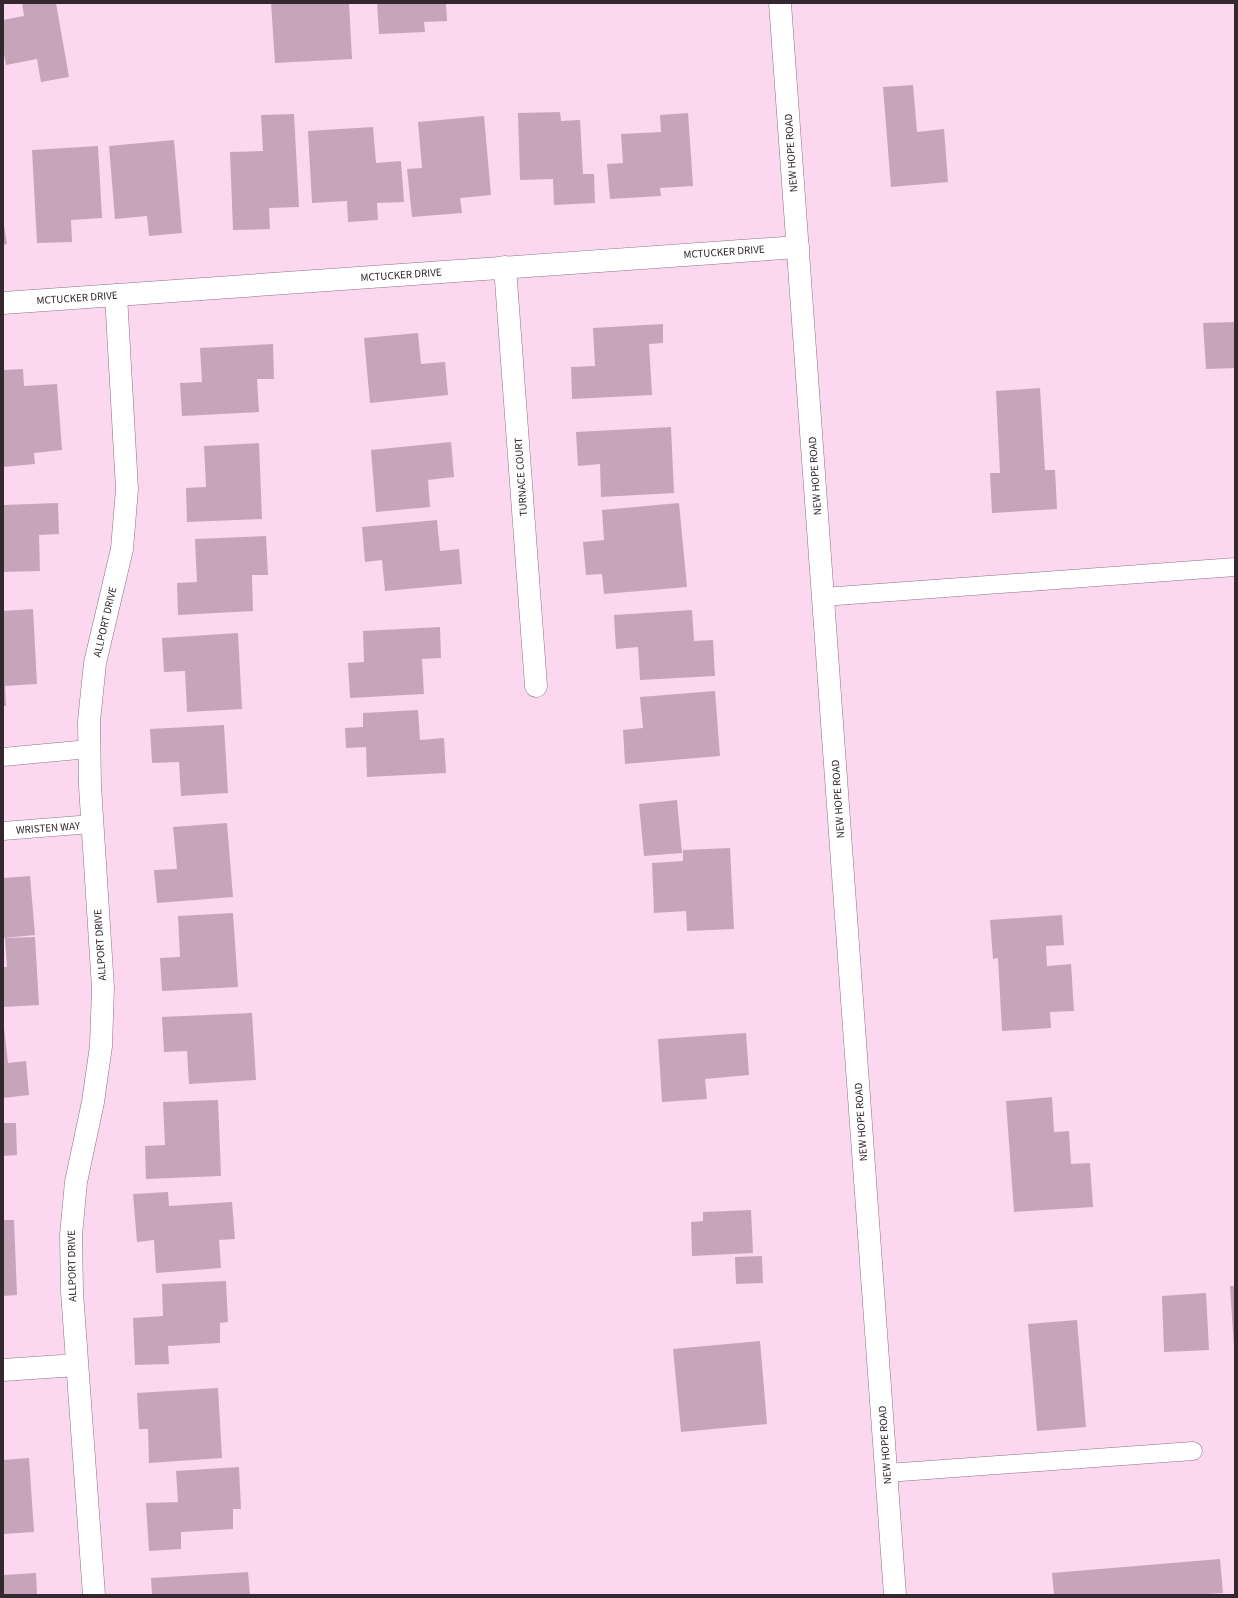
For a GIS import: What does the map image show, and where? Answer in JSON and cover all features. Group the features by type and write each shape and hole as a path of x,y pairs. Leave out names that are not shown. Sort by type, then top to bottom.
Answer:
{"street":[{"name":"NEW HOPE ROAD","path":"780,3 896,1595"},
{"name":"MCTUCKER DRIVE","path":"3,303 798,247"},
{"name":"TURNACE COURT","path":"505,267 536,686"},
{"name":"ALLPORT DRIVE","path":"94,1595 72,1292 71,1235 76,1182 92,1102 101,1046 103,988 92,824 89,721 95,663 122,549 128,489 116,295"},
{"path":"3,1370 77,1365"}],"lane":[{"path":"823,597 1235,567"},
{"path":"3,757 89,749"},
{"name":"WRISTEN WAY","path":"3,831 92,824"},
{"path":"887,1473 1193,1451"}],"building":[{"path":"22,3 56,3 69,77 41,82 37,59 6,65 3,48 3,20 24,16"},
{"path":"271,3 349,3 352,59 275,63"},
{"path":"377,3 446,3 447,21 424,22 425,32 379,34"},
{"path":"913,85 917,132 944,129 948,182 891,187 883,87"},
{"path":"560,112 561,121 580,120 583,174 594,174 595,203 554,205 553,179 520,180 518,113"},
{"path":"688,113 693,186 660,188 661,196 610,199 607,164 623,163 621,134 661,132 660,115"},
{"path":"294,114 299,207 269,208 270,229 233,230 230,152 263,151 261,115"},
{"path":"484,116 491,195 460,198 462,213 412,217 407,169 422,168 418,122"},
{"path":"373,127 376,163 401,161 404,202 377,203 378,220 348,222 347,201 312,203 308,131"},
{"path":"174,140 182,233 149,236 147,216 115,219 109,146"},
{"path":"98,146 102,218 71,220 72,242 37,243 32,150"},
{"path":"3,219 7,244 3,245"},
{"path":"1235,322 1235,368 1206,369 1203,323"},
{"path":"663,324 663,343 649,344 652,395 572,399 571,367 595,366 593,328"},
{"path":"418,333 421,364 445,362 448,395 370,403 364,338"},
{"path":"273,344 274,379 257,379 259,412 182,416 180,383 202,382 200,348"},
{"path":"23,369 24,386 57,384 62,450 34,453 35,464 3,467 3,370"},
{"path":"1040,388 1045,470 1055,470 1057,509 992,513 990,473 1000,473 996,391"},
{"path":"671,427 674,493 601,497 600,464 578,466 576,432"},
{"path":"451,442 454,477 428,480 430,507 376,512 371,450"},
{"path":"259,443 262,519 187,522 186,488 206,487 204,446"},
{"path":"58,503 59,534 39,535 40,571 3,572 3,505"},
{"path":"679,503 687,587 604,594 602,574 586,575 583,542 604,540 602,510"},
{"path":"437,520 440,551 459,549 462,584 385,591 382,560 365,562 362,527"},
{"path":"266,536 268,575 252,575 253,611 178,615 177,583 197,582 195,539"},
{"path":"33,609 37,684 5,686 6,706 3,706 3,611"},
{"path":"692,610 694,641 713,640 715,676 640,680 638,647 616,649 614,615"},
{"path":"440,627 441,658 422,659 424,694 350,698 348,663 364,662 363,631"},
{"path":"238,633 242,709 187,712 185,671 164,672 162,638"},
{"path":"715,691 720,756 625,764 623,730 643,728 640,697"},
{"path":"418,710 420,740 444,738 446,773 367,777 366,747 346,748 345,728 363,727 363,713"},
{"path":"224,725 228,793 181,796 179,762 152,763 150,729"},
{"path":"677,800 682,853 644,856 639,804"},
{"path":"227,823 233,897 157,903 154,870 177,869 173,827"},
{"path":"730,848 734,929 687,931 686,911 654,913 652,863 683,861 683,850"},
{"path":"30,876 35,935 3,938 3,878"},
{"path":"233,913 238,987 162,991 160,958 180,957 178,916"},
{"path":"1062,915 1064,945 1046,946 1047,966 1071,964 1074,1011 1050,1012 1051,1028 1002,1031 998,958 993,959 990,920"},
{"path":"35,937 39,1005 3,1007 3,967 7,967 5,938"},
{"path":"252,1013 256,1080 189,1084 187,1051 164,1052 162,1017"},
{"path":"3,1019 8,1063 26,1061 29,1095 3,1098"},
{"path":"746,1033 749,1075 705,1079 707,1099 662,1102 658,1039"},
{"path":"1052,1097 1054,1132 1069,1131 1071,1164 1090,1163 1093,1207 1014,1212 1006,1101"},
{"path":"218,1100 221,1176 146,1179 145,1146 165,1145 163,1102"},
{"path":"3,1123 16,1123 17,1155 3,1156"},
{"path":"168,1192 169,1206 232,1202 235,1239 219,1240 221,1268 156,1273 154,1240 137,1242 133,1194"},
{"path":"751,1210 753,1253 692,1256 691,1222 703,1221 703,1212"},
{"path":"3,1220 14,1220 17,1295 3,1296"},
{"path":"762,1256 763,1283 736,1284 735,1257"},
{"path":"226,1281 228,1322 220,1323 220,1343 168,1346 169,1364 135,1365 133,1318 163,1316 162,1284"},
{"path":"1230,1286 1235,1286 1235,1348 1234,1348"},
{"path":"1206,1293 1209,1350 1164,1352 1162,1296"},
{"path":"1077,1320 1086,1427 1037,1431 1028,1324"},
{"path":"760,1341 767,1424 681,1432 673,1349"},
{"path":"218,1388 222,1458 149,1463 148,1429 139,1429 137,1393"},
{"path":"29,1458 34,1532 3,1534 3,1460"},
{"path":"239,1467 241,1509 233,1509 233,1529 181,1532 181,1549 149,1551 146,1503 178,1502 176,1471"},
{"path":"1220,1559 1223,1593 1194,1595 1054,1595 1052,1573"},
{"path":"248,1572 250,1595 152,1595 151,1578"},
{"path":"36,1573 37,1595 3,1595 3,1575"}]}
